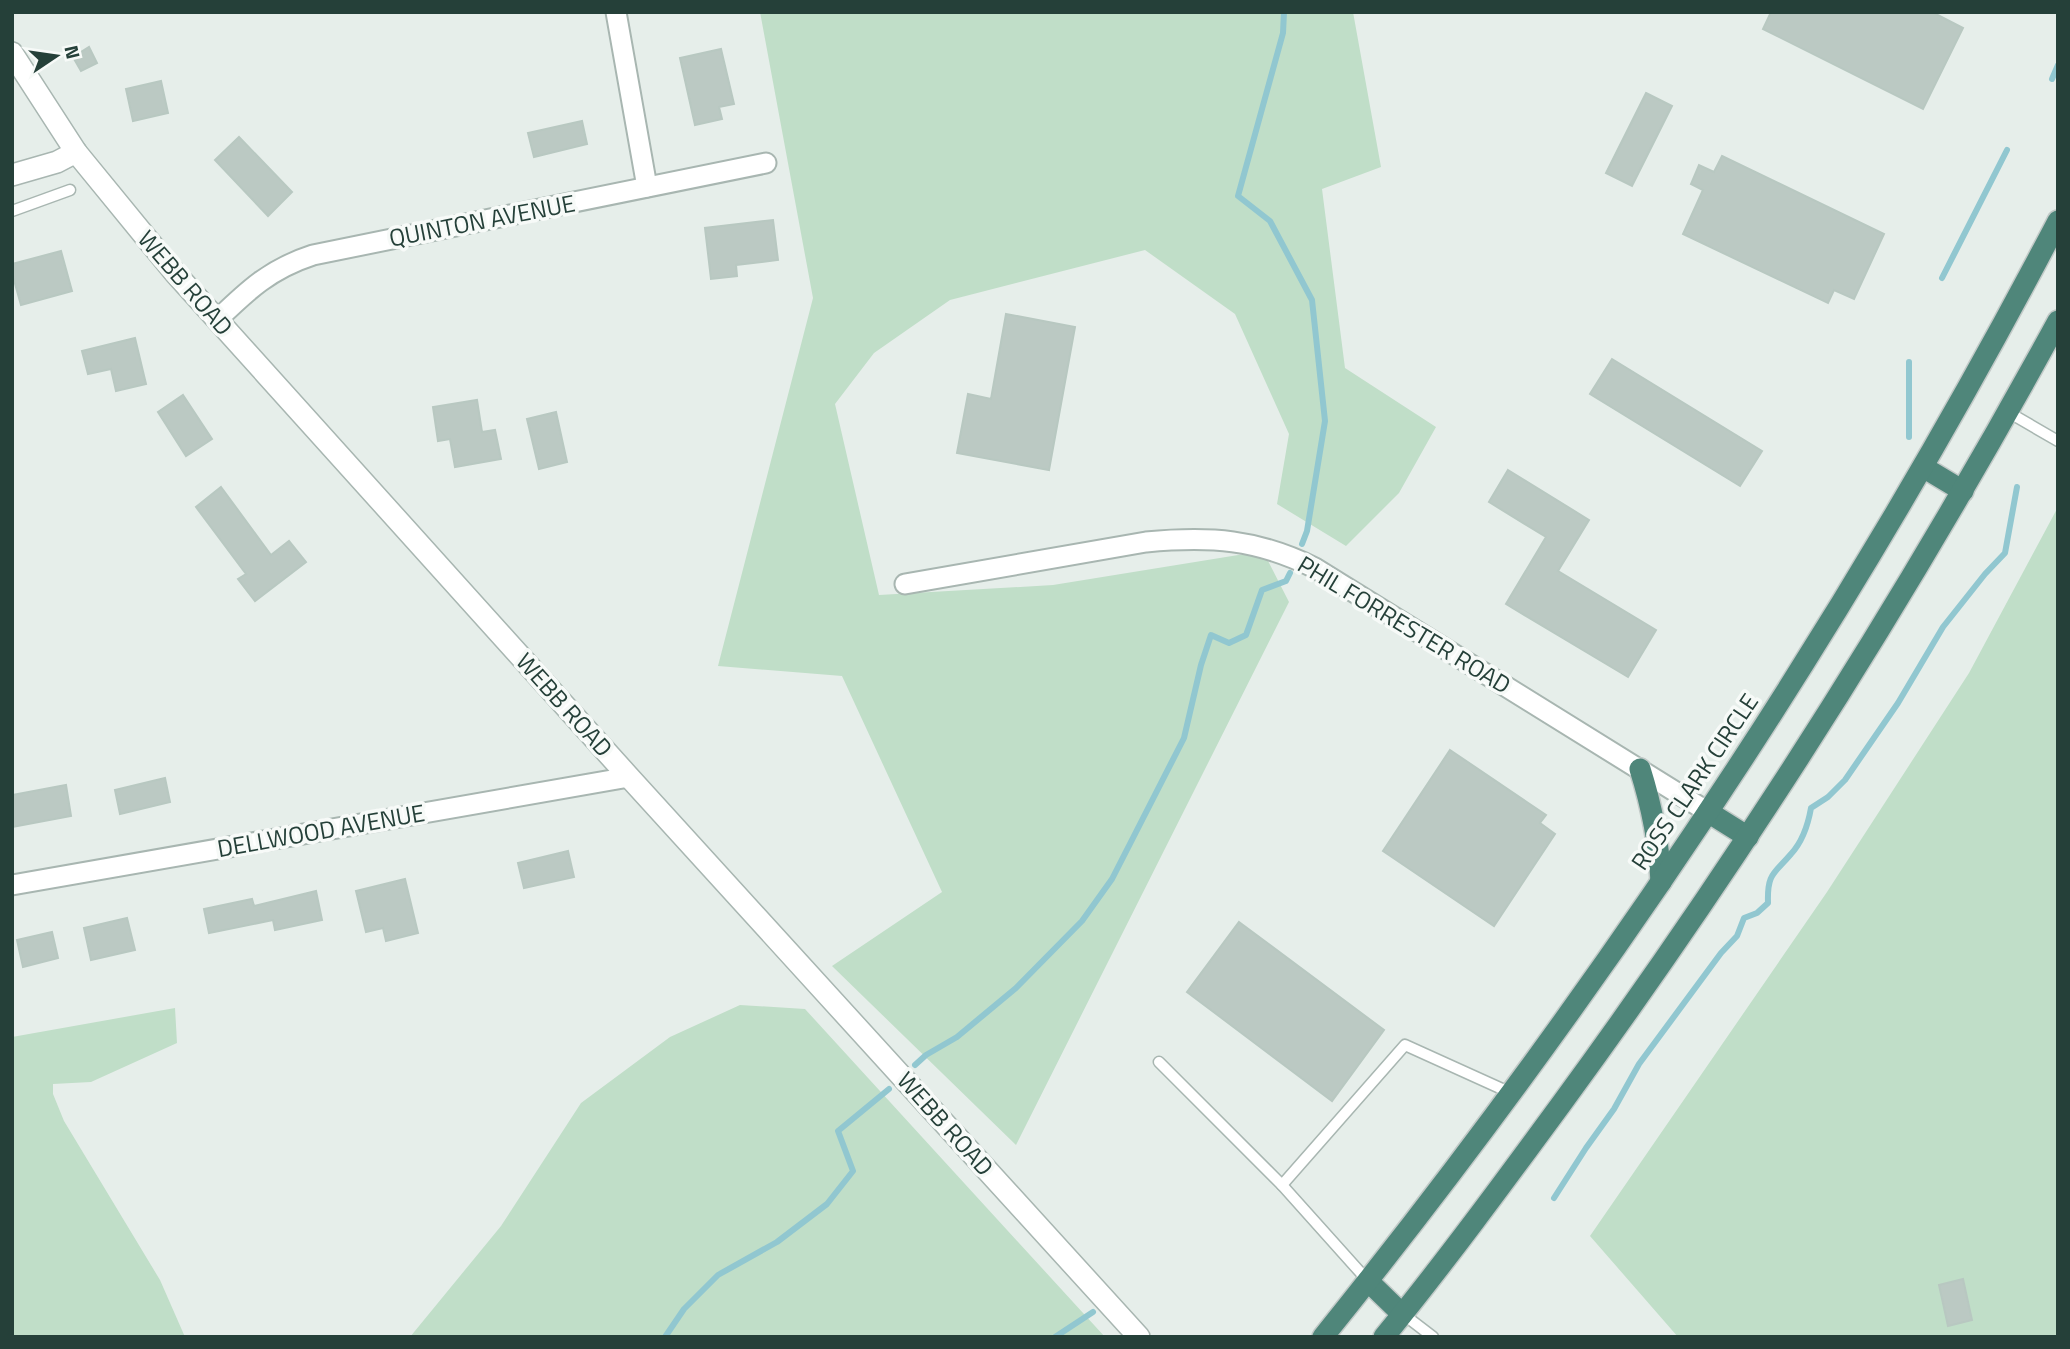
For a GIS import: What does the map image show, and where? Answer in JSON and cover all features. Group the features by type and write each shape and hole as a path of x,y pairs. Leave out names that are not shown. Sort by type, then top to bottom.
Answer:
{"highway":[{"name":"ROSS CLARK CIRCLE","path":"1323,1337 1512,1094 1708,812 1858,576 1923,467 2058,221"},
{"path":"1384,1337 1591,1063 1748,837 1840,695 1963,491 2058,321"},
{"path":"1923,467 1963,491"},
{"path":"1640,769 1653,812 1659,846 1661,882"},
{"path":"1708,812 1748,837"},
{"path":"1368,1281 1402,1314"}],"street":[{"path":"616,12 647,187"},
{"name":"WEBB ROAD","path":"12,53 76,152 113,200 217,320 1139,1337"},
{"path":"12,175 57,162 76,152"},
{"name":"QUINTON AVENUE","path":"217,320 260,280 276,270 313,255 766,163"},
{"name":"PHIL FORRESTER ROAD","path":"905,584 1146,542 1222,539 1262,546 1315,568 1708,812"},
{"name":"DELLWOOD AVENUE","path":"12,885 629,777"}],"lane":[{"path":"12,211 70,190"},
{"path":"2008,412 2058,441"},
{"path":"1282,1185 1405,1045 1512,1094"},
{"path":"1159,1062 1282,1185 1368,1281"},
{"path":"1402,1314 1433,1337"}],"green space":[{"path":"760,12 1353,12 1381,167 1322,189 1345,368 1436,427 1399,493 1346,546 1277,504 1289,434 1235,314 1145,250 950,300 874,353 835,404 879,595 1053,585 1263,551 1289,602 1016,1145 832,966 942,892 842,676 718,666 813,298"},
{"path":"2058,507 2058,1337 1678,1337 1590,1236 1827,892 1969,673"},
{"path":"740,1005 805,1009 1105,1337 410,1337 501,1226 581,1103 670,1037"},
{"path":"175,1008 177,1043 91,1082 53,1084 53,1094 64,1121 160,1280 185,1337 12,1337 12,1037"}],"building":[{"path":"1771,12 1932,12 1963,28 1923,109 1763,29"},
{"path":"89,47 97,63 81,71 73,57"},
{"path":"721,49 734,104 719,107 722,119 695,125 680,58"},
{"path":"161,81 168,113 133,121 126,89"},
{"path":"1646,93 1672,106 1632,186 1606,173"},
{"path":"582,121 587,144 534,157 528,133"},
{"path":"239,137 292,192 268,216 215,160"},
{"path":"1722,156 1884,234 1854,299 1834,290 1828,303 1683,234 1703,190 1691,184 1699,165 1714,172"},
{"path":"773,220 778,260 736,265 737,276 711,279 705,228"},
{"path":"61,251 72,291 21,305 12,264"},
{"path":"1006,314 1075,327 1049,470 957,453 968,394 991,399"},
{"path":"135,338 146,384 116,391 111,369 88,374 82,351"},
{"path":"1612,359 1762,451 1740,486 1590,394"},
{"path":"183,395 212,439 186,456 158,412"},
{"path":"477,400 482,432 495,430 501,459 455,467 450,439 438,441 433,407"},
{"path":"556,412 567,462 539,469 527,419"},
{"path":"1508,470 1589,520 1558,571 1656,630 1628,677 1506,604 1546,537 1489,502"},
{"path":"221,487 271,555 289,541 306,562 255,601 238,579 246,574 196,507"},
{"path":"1450,750 1546,815 1540,823 1555,834 1494,926 1383,851"},
{"path":"165,778 170,802 120,814 115,790"},
{"path":"66,785 71,816 12,827 12,795"},
{"path":"568,851 574,877 524,888 518,863"},
{"path":"405,879 418,933 386,941 383,928 366,932 356,891"},
{"path":"316,891 322,920 275,930 273,920 209,933 204,909 252,899 254,906"},
{"path":"127,918 135,950 91,960 84,928"},
{"path":"1239,922 1384,1030 1332,1101 1187,992"},
{"path":"52,932 58,958 23,967 17,940"},
{"path":"1963,1279 1972,1320 1948,1326 1939,1285"}],"waterway":[{"path":"1284,12 1283,33 1238,196 1270,221 1312,300 1325,421 1307,531 1302,544"},
{"path":"2052,79 2058,65"},
{"path":"1942,278 2007,150"},
{"path":"1909,362 1909,437"},
{"path":"1554,1198 1614,1109 1639,1064 1721,953 1737,936 1744,918 1757,913 1768,903 1770,880 1799,844 1807,827 1811,808 1828,797 1845,780 1898,703 1943,627 2005,553 2017,487"},
{"path":"915,1065 926,1055 957,1037 1016,988 1082,921 1112,879 1184,738 1211,635 1229,643 1246,635 1262,590 1286,581 1290,573"},
{"path":"665,1337 684,1309 718,1275 777,1242 827,1204 853,1171 838,1131 889,1089"},
{"path":"1055,1337 1093,1312"}]}
